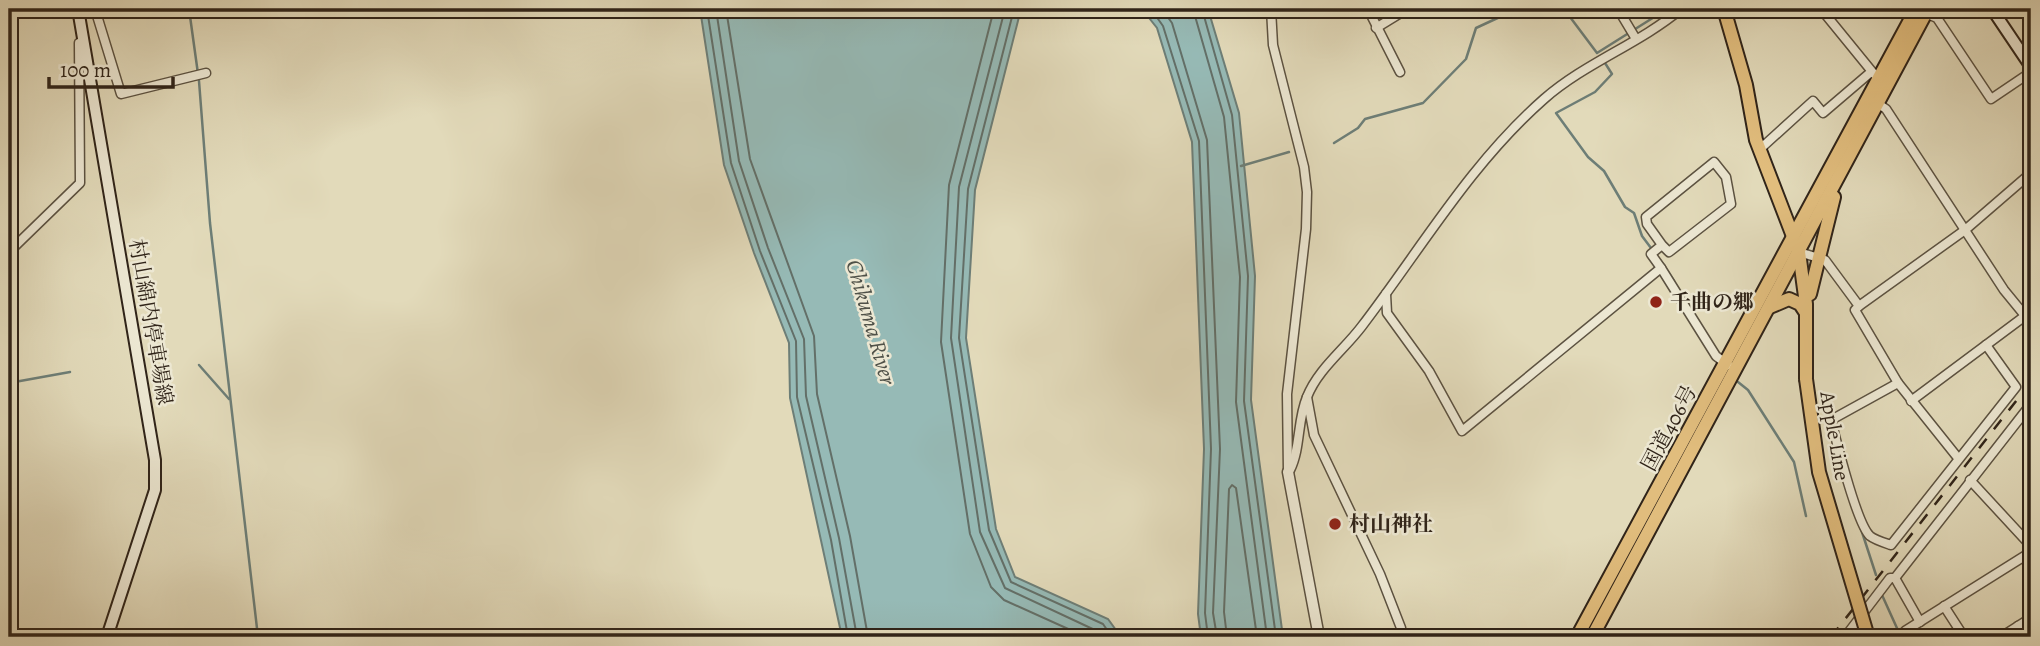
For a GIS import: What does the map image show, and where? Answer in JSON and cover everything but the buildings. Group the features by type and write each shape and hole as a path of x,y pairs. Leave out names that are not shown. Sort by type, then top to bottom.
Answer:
{"highway":[{"name":"Apple Line","path":"1724,9 1746,85 1759,150 1799,252 1806,309 1806,379 1819,472 1868,637"},
{"path":"1770,307 1789,299 1806,309 1831,204 1853,147 1877,103 1879,77 1921,10"},
{"name":"国道406号","path":"1577,637 1879,77"},
{"name":"国道406号","path":"1591,637 1770,307 1853,147"}],"main road":[{"name":"村山綿内停車場線","path":"78,9 155,460 152,501 107,637"},
{"path":"1994,10 2031,69"}],"street":[{"path":"95,9 121,94 206,73"},
{"path":"1271,9 1273,46 1304,167 1307,192 1306,229 1287,394 1288,472 1320,637"},
{"path":"1368,9 1399,72"},
{"path":"1376,28 1407,9"},
{"path":"1618,9 1636,39"},
{"path":"1288,472 1294,461 1300,414 1312,383 1386,294 1477,166 1554,91 1681,9"},
{"path":"1759,150 1813,101 1823,113 1879,77 1821,9"},
{"path":"1921,10 1937,18 1991,99 2031,69"},
{"path":"9,252 80,183 79,44 83,42"},
{"path":"1877,103 1886,108 1965,230 2028,319 1986,345 1911,401"},
{"path":"1714,162 1726,177 1731,204 1669,252 1662,245 1647,224 1646,217 1714,162"},
{"path":"1958,458 1898,383 1855,310 1965,230 2031,173"},
{"path":"1662,245 1651,254 1716,356 1736,370"},
{"path":"1799,252 1831,266 1859,306"},
{"path":"1386,294 1387,313 1429,371 1462,431 1661,268"},
{"path":"1898,383 1832,420 1840,458 1870,536 1891,545 2016,387 1986,345"},
{"path":"1307,397 1314,435 1380,574 1401,628 1400,637"},
{"path":"1845,637 1882,585 1890,578 1895,578 2031,404"},
{"path":"1970,480 2031,546"},
{"path":"1905,637 1905,631 2031,552"},
{"path":"1895,578 1920,622"},
{"path":"1944,606 1964,637"},
{"path":"2001,637 2031,618"},
{"path":"2018,626 2026,637"}],"water":[{"name":"Chikuma River","path":"700,9 1021,9 975,190 966,338 996,529 1015,577 1108,619 1121,637 842,637 790,398 789,343 724,165"},
{"path":"1142,9 1208,9 1239,113 1255,276 1251,400 1283,637 1201,637 1198,614 1204,449 1192,142 1157,28"}],"waterway":[{"path":"189,9 199,81 210,223 258,637"},
{"path":"1334,143 1358,128 1365,119 1423,103 1466,59 1476,28 1517,9"},
{"path":"1564,9 1597,53 1667,9"},
{"path":"1605,63 1612,74 1595,92 1556,113 1588,157 1604,171 1625,207 1634,213 1642,236 1651,248"},
{"path":"1241,166 1289,152"},
{"path":"1660,260 1674,281"},
{"path":"199,365 229,399"},
{"path":"9,383 70,372"},
{"path":"1738,382 1748,390 1794,462 1806,516"},
{"path":"1861,529 1876,575"},
{"path":"1882,595 1901,637"}],"railway":[{"path":"1831,637 2031,382"}],"place":[{"name":"千曲の郷","path":"1656,302"},
{"name":"村山神社","path":"1335,524"}]}
